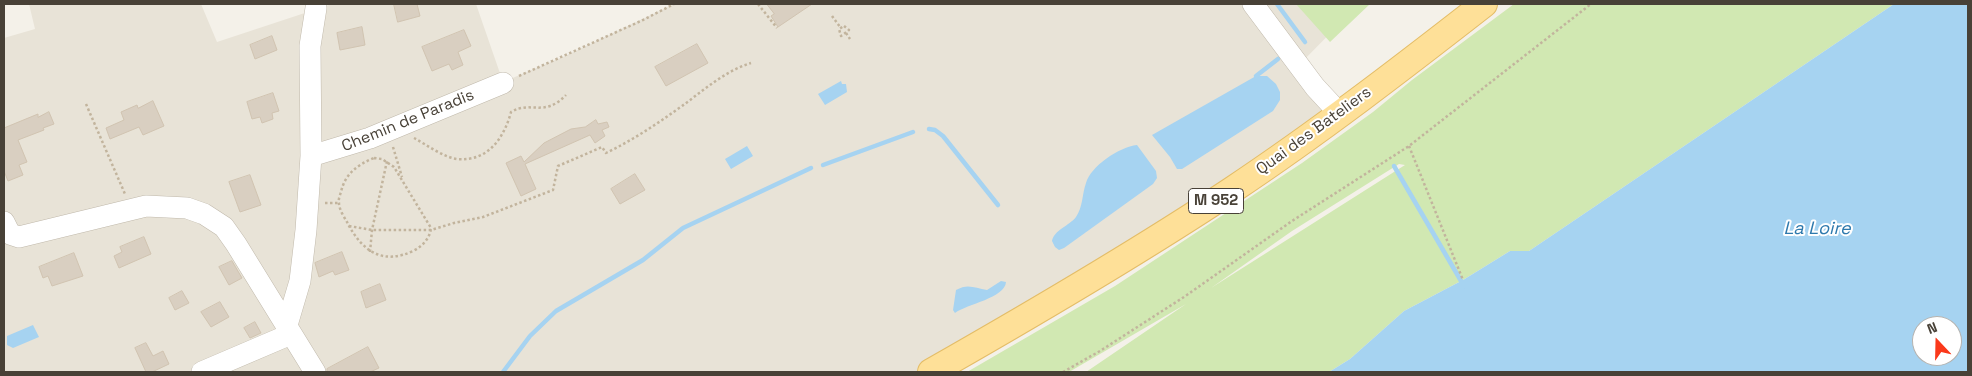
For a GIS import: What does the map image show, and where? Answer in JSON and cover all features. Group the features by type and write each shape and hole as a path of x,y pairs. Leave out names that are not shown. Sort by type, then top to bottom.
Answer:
{"main road":[{"name":"Quai des Bateliers","path":"931,372 1135,253 1234,189 1340,114 1484,4"}],"street":[{"path":"1253,4 1315,87 1340,114"},
{"path":"289,329 300,281 306,230 312,156 310,46 316,8"},
{"name":"Chemin de Paradis","path":"312,156 370,138 503,83"},
{"path":"4,222 10,234 19,237 146,206 187,208 214,219 224,227 236,244 315,372"},
{"path":"202,372 289,329"}],"path":[{"path":"503,83 674,4"},
{"path":"758,4 777,28"},
{"path":"1063,372 1100,351 1184,297 1292,221 1410,146 1591,4"},
{"path":"832,16 840,27 839,32 841,36 849,30 844,26 840,27"},
{"path":"846,33 850,39"},
{"path":"349,226 372,230 430,230 483,217 553,190 558,166 602,147 606,153 624,144 729,73 751,63"},
{"path":"408,135 448,156 458,159 471,158 491,150 497,144 511,112 523,107 544,108 554,105 566,95"},
{"path":"86,104 132,210"},
{"path":"393,145 403,181"},
{"path":"1410,146 1464,280"},
{"path":"374,158 387,161 394,167 403,181 431,228 421,247 397,257 388,258 370,252 361,245 338,203 343,183 354,170 366,161 374,158"},
{"path":"370,252 372,230 387,161"}],"shaded area":[{"path":"29,4 201,4 217,42 332,4 476,4 503,82 565,56 674,4 1359,4 1299,65 1340,114 931,372 4,372 4,38 35,29"}],"green space":[{"path":"1296,4 1370,4 1330,42"},
{"path":"1514,4 1894,4 1529,251 1510,251 1463,280 1404,311 1350,359 1329,372 1086,372 1186,304 1069,372 967,372 1115,286 1302,163 1373,112 1412,80","holes":["1399,164 1405,165 1211,288 1292,231"]}],"water":[{"name":"La Loire","path":"1894,4 1968,4 1968,372 1329,372 1350,359 1404,311 1463,280 1510,251 1529,251"},
{"path":"1256,76 1267,76 1276,84 1280,92 1280,100 1273,111 1182,169 1177,169 1152,135"},
{"path":"841,81 842,84 846,84 847,92 825,105 818,94"},
{"path":"1137,145 1156,171 1157,178 1153,184 1064,248 1059,250 1055,247 1052,241 1053,237 1076,217 1080,209 1086,183 1094,170 1114,153"},
{"path":"747,146 753,156 731,169 725,159"},
{"path":"1001,281 1006,282 1004,288 993,296 955,313 953,310 956,290 968,286 987,290"},
{"path":"33,325 39,337 13,348 7,345 7,336"}],"building":[{"path":"394,4 417,4 420,16 398,22"},
{"path":"767,4 812,4 778,27 771,16 774,14"},
{"path":"362,27 365,45 340,50 337,33"},
{"path":"464,30 471,46 458,52 463,65 452,70 449,64 432,71 422,47"},
{"path":"272,36 277,50 255,59 250,45"},
{"path":"697,44 708,63 666,86 655,67"},
{"path":"273,93 279,111 272,113 273,119 262,123 260,117 252,119 247,102"},
{"path":"153,101 164,126 143,135 139,127 110,139 106,128 124,120 121,112 137,105 138,108"},
{"path":"49,112 54,124 18,140 27,162 19,165 23,175 8,181 4,171 4,128 38,114 38,117"},
{"path":"596,120 598,124 607,122 609,127 602,130 605,136 595,143 590,135 525,164 536,189 521,196 506,163 521,156 524,162 544,143 571,129 585,127"},
{"path":"635,174 645,190 620,204 611,189"},
{"path":"250,175 261,205 240,212 229,182"},
{"path":"144,237 151,254 119,268 114,256 122,252 120,247"},
{"path":"342,252 349,270 335,275 333,271 319,277 315,263"},
{"path":"74,253 83,276 52,286 48,276 43,278 39,267"},
{"path":"232,261 242,278 229,285 219,267"},
{"path":"380,284 386,300 366,308 361,292"},
{"path":"182,291 189,303 175,310 169,298"},
{"path":"220,302 229,317 211,327 201,312"},
{"path":"255,322 261,333 250,338 244,328"},
{"path":"146,343 153,356 163,351 169,364 152,372 146,372 135,348"},
{"path":"368,347 379,368 370,372 327,372 327,369"}],"waterway":[{"path":"1277,4 1305,42"},
{"path":"1256,76 1278,59"},
{"path":"929,129 935,130 943,136 998,205"},
{"path":"823,165 913,132"},
{"path":"1394,166 1464,286"},
{"path":"503,372 530,336 556,311 643,260 683,228 811,168"}]}
